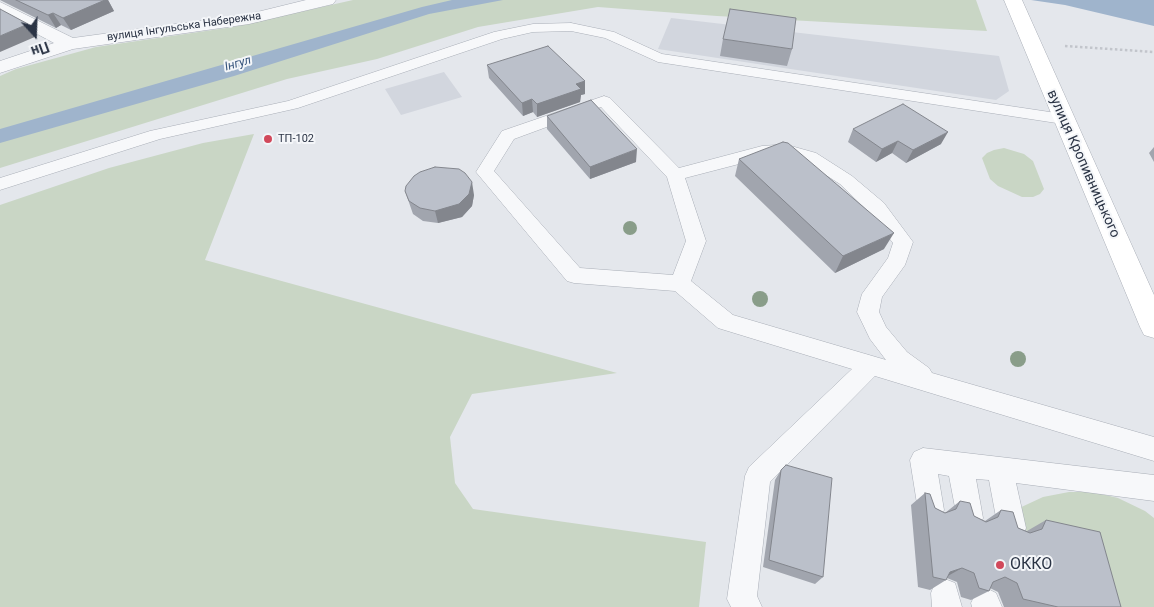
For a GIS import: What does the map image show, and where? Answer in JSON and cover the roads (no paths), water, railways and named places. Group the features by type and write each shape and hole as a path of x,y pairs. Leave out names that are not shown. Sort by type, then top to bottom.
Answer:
{"main road":[{"name":"вулиця Кропивницького","path":"1013,0 1154,327"}],"street":[{"name":"вулиця Інгульська Набережна","path":"0,67 70,44 249,19 327,0"},
{"path":"0,7 70,44"}],"lane":[{"path":"0,184 156,135 292,105 499,35 533,28 571,26 609,35 658,58 808,76 1063,119"},
{"path":"1003,96 1030,114"},
{"path":"680,282 696,241 675,175 604,101 508,135 485,172 574,275 680,282 726,322 1154,449"},
{"path":"675,175 762,152 776,151 791,152 810,157 846,180 877,208 903,242 898,260 887,277 872,294 868,312 878,333 899,359 930,382"},
{"path":"747,607 742,599 758,476 871,365"},
{"path":"931,510 923,460 1154,488"},
{"path":"960,465 970,518"},
{"path":"1000,469 1012,528"}],"water":[{"name":"Інгул","path":"452,0 503,0 429,14 234,76 0,143 0,129 422,7"},
{"path":"1031,0 1154,0 1154,26 1065,5"}],"place":[{"name":"ТП-102","path":"268,139"},
{"name":"ОККО","path":"1000,565"}]}
